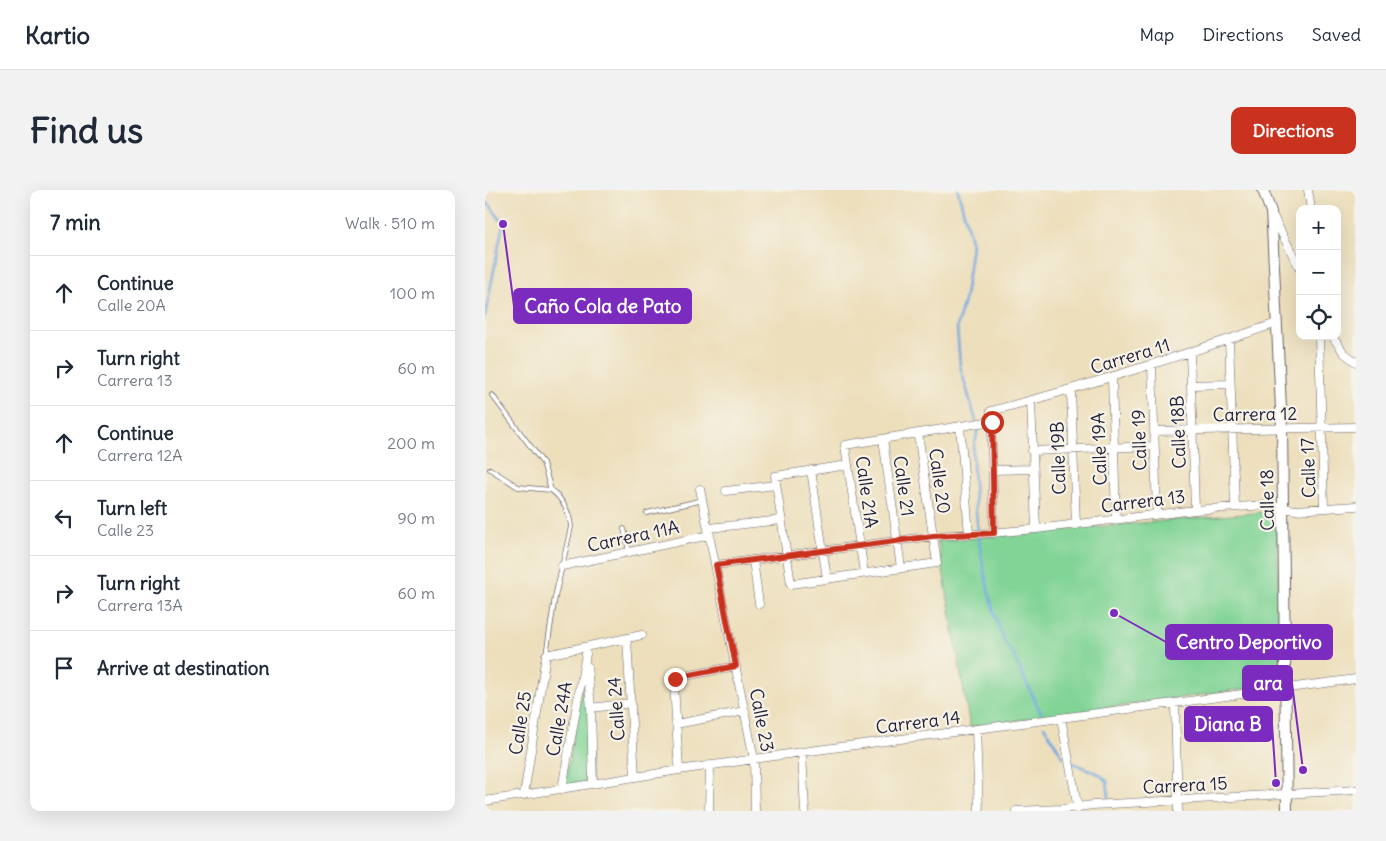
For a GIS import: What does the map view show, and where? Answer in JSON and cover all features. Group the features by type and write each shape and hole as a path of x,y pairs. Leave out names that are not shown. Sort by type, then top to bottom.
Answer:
{"street":[{"name":"Calle 18","path":"1263,190 1271,212 1282,428 1287,811"},
{"path":"1308,190 1310,205"},
{"path":"1271,212 1296,261"},
{"name":"Carrera 11","path":"992,422 991,412 1152,365 1277,323"},
{"path":"1229,339 1235,507"},
{"name":"Calle 17","path":"1319,340 1325,508"},
{"path":"1335,340 1343,353 1355,361"},
{"name":"Calle 18B","path":"1190,352 1195,510"},
{"name":"Calle 19","path":"1152,365 1157,514"},
{"name":"Calle 19A","path":"1112,377 1116,520"},
{"path":"1191,385 1230,384"},
{"name":"Calle 19B","path":"1071,390 1076,525"},
{"path":"1031,401 1036,529"},
{"path":"883,438 992,422 993,533"},
{"path":"960,426 970,534"},
{"name":"Carrera 12","path":"1154,431 1356,426"},
{"name":"Calle 20","path":"901,568 937,563 918,433"},
{"name":"Calle 21A","path":"864,573 845,445 883,438"},
{"name":"Calle 21","path":"883,438 901,568"},
{"path":"1032,451 1154,446"},
{"path":"848,465 775,476 791,584 901,568"},
{"path":"993,470 1033,469"},
{"path":"811,470 827,579"},
{"path":"726,491 776,484"},
{"name":"Calle 23","path":"700,489 710,531 754,759 755,811"},
{"name":"Carrera 13","path":"716,565 897,540 1076,525 1195,510 1266,505 1296,510 1356,506"},
{"path":"710,531 781,520"},
{"name":"Carrera 11A","path":"562,566 629,552 710,531"},
{"path":"753,560 759,604"},
{"path":"546,655 586,651 642,635"},
{"name":"Calle 24","path":"627,639 635,776"},
{"name":"Calle 24","path":"586,651 591,708 593,784"},
{"name":"Calle 24A","path":"562,789 586,651"},
{"name":"Calle 25","path":"524,795 546,655"},
{"path":"679,770 675,679 736,666"},
{"name":"Carrera 14","path":"485,801 635,776 802,752 1356,679"},
{"path":"591,708 631,703"},
{"path":"1175,704 1178,811"},
{"path":"676,724 745,710"},
{"path":"1061,718 1077,809"},
{"path":"977,729 979,811"},
{"path":"802,752 805,811"},
{"path":"709,811 710,765"},
{"name":"Carrera 15","path":"1016,811 1077,809 1178,800 1356,790"}],"lane":[{"path":"492,395 543,463 551,490"},
{"path":"490,469 518,487 555,492 570,518 571,527 555,597 546,655"},
{"path":"647,513 703,500"},
{"path":"624,529 629,552"}],"green space":[{"path":"1277,511 1280,684 970,727 938,541"},
{"path":"583,681 587,681 592,782 565,785"}],"waterway":[{"path":"958,190 972,245 965,297 957,327 960,366 976,421"},
{"path":"485,203 490,205 503,224 485,316"},
{"path":"977,427 973,452 975,497 982,559 990,599 1002,637 1012,653 1041,713"},
{"path":"1044,726 1063,757"},
{"path":"1071,762 1099,774 1107,781 1109,798"}],"place":[{"name":"Caño Cola de Pato","path":"503,224"},
{"name":"Centro Deportivo","path":"1114,613"},
{"name":"ara","path":"1303,770"},
{"name":"Diana B","path":"1276,783"}],"route":[{"path":"675,679 736,666 716,565 933,536 994,533 992,422"}]}
